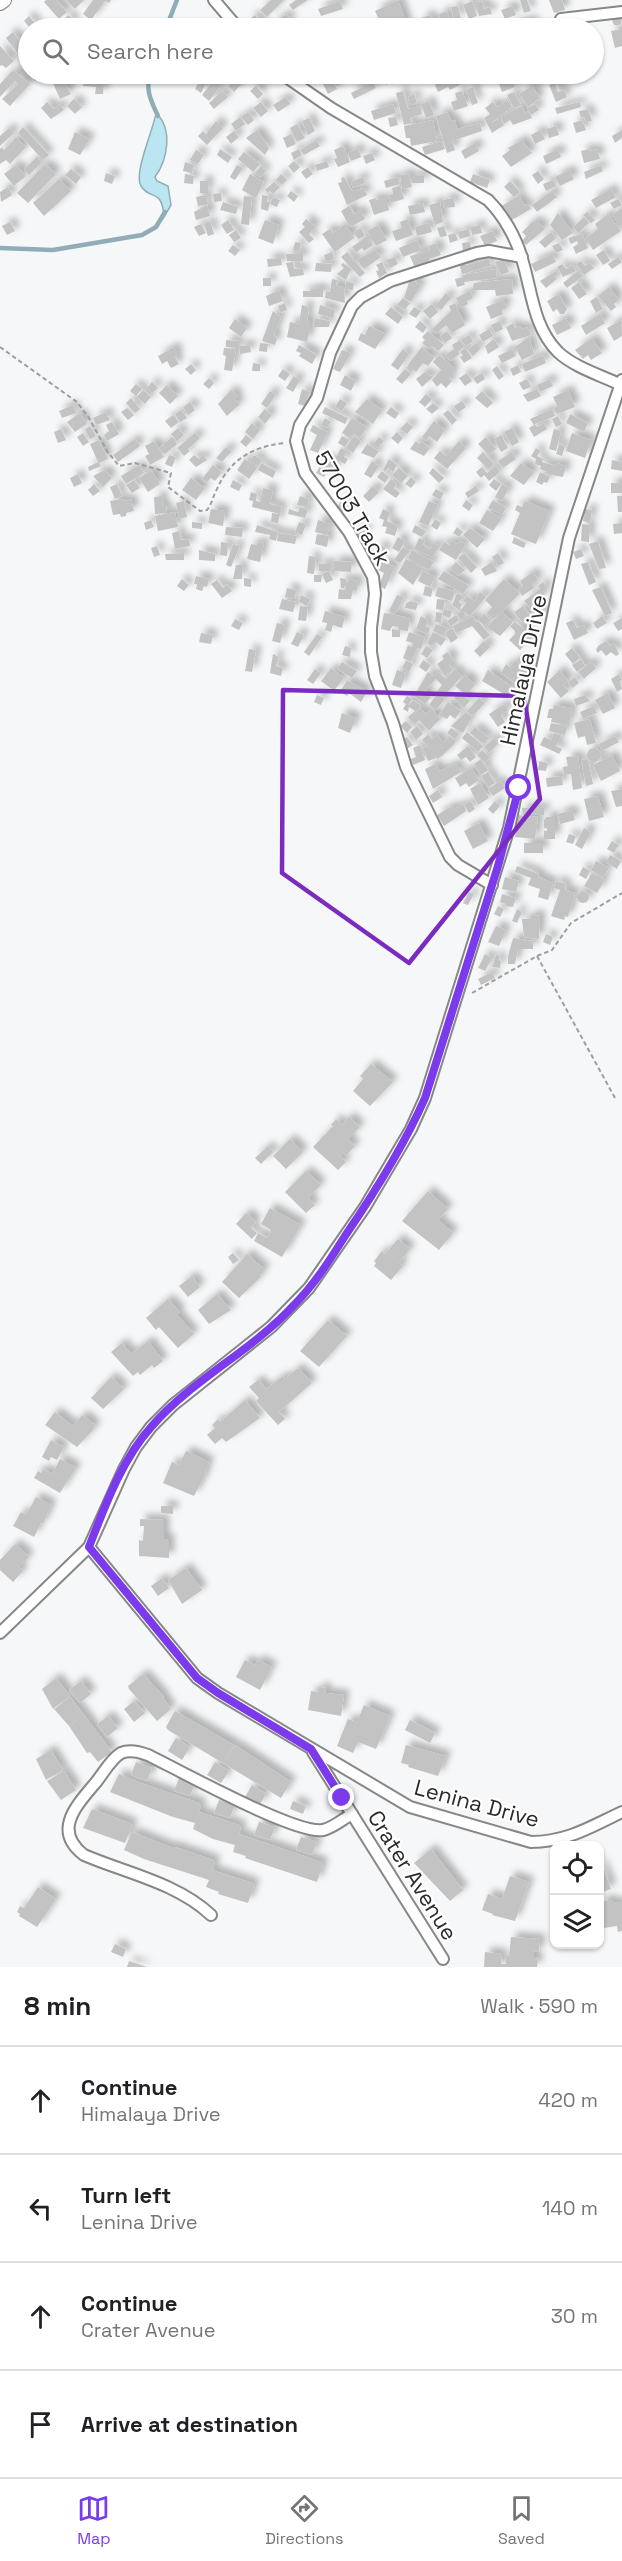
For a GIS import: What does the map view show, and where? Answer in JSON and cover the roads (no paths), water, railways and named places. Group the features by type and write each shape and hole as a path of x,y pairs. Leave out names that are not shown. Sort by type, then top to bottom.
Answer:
{"street":[{"path":"0,3 4,0"},
{"path":"214,0 229,18"},
{"path":"570,18 622,12"},
{"path":"296,84 331,108 488,200 502,217 522,257 536,315 545,336 559,352 572,362 621,382"},
{"name":"57003 Track","path":"492,885 458,865 450,857 406,767 393,723 375,676 371,652 375,594 373,577 349,532 305,473 296,441 300,425 317,398 330,353 352,306 361,297 390,281 477,253 489,251 522,257"},
{"name":"Himalaya Drive","path":"0,1633 89,1547 124,1469 151,1427 173,1405 271,1327 294,1305 365,1207 411,1129 425,1098 492,885 519,788 569,538 621,382"},
{"name":"Lenina Drive","path":"89,1547 197,1678 218,1693 410,1807 531,1842 552,1842 567,1838 622,1812"},
{"name":"Crater Avenue","path":"311,1749 442,1959"},
{"path":"211,1915 189,1897 170,1888 84,1855 75,1848 70,1840 68,1829 75,1808 119,1755 131,1750 148,1755 275,1818 309,1829 322,1830 352,1814"}],"water":[{"path":"156,113 165,127 167,136 166,153 155,177 157,181 168,186 171,205 164,217 161,202 144,190 139,180"}],"waterway":[{"path":"170,18 177,0"},
{"path":"148,84 151,101 158,116"},
{"path":"0,248 53,250 142,235 156,227 165,212"}]}
